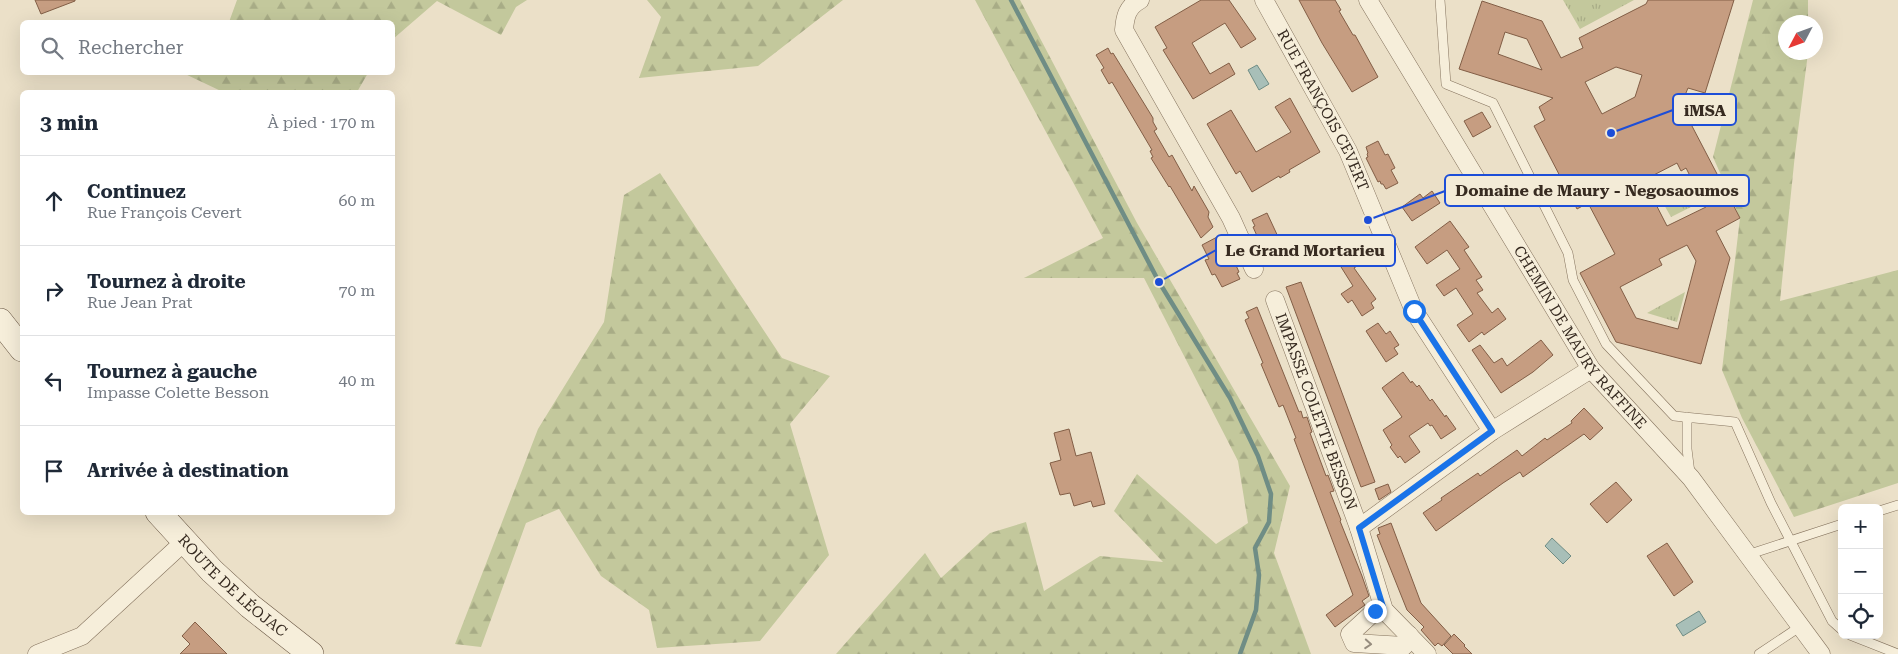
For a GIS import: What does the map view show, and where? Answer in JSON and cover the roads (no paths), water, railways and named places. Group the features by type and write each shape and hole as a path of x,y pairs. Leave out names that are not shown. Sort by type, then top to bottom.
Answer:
{"main road":[{"path":"0,322 20,347"},
{"name":"ROUTE DE LÉOJAC","path":"161,515 212,571 250,606 311,654"}],"street":[{"path":"1140,0 1134,3 1126,15 1124,30 1231,218 1254,268"},
{"name":"RUE FRANÇOIS CEVERT","path":"1264,0 1348,151 1414,311 1492,431"},
{"name":"CHEMIN DE MAURY RAFFINE","path":"1368,0 1591,369 1691,478 1820,654"},
{"name":"IMPASSE COLETTE BESSON","path":"1275,300 1359,528 1384,610 1427,654"},
{"path":"1359,528 1492,431 1591,369"},
{"path":"37,654 82,636 184,542"},
{"path":"1384,610 1375,611 1350,634 1354,643 1404,646 1409,636"}],"lane":[{"path":"1442,1 1446,84 1493,103 1568,253 1573,280 1606,344 1674,416 1735,422 1790,541 1832,621 1838,626"},
{"path":"1688,417 1687,449 1691,478"},
{"path":"1883,510 1898,505"},
{"path":"1747,555 1838,525"},
{"path":"1759,654 1774,642 1801,626"},
{"path":"1860,639 1898,654"}],"water":[{"path":"1257,65 1269,84 1259,90 1248,70"},
{"path":"1552,538 1571,556 1563,564 1545,546"},
{"path":"1699,611 1706,622 1683,636 1676,625"}],"waterway":[{"path":"1011,0 1159,282 1230,398 1258,456 1271,494 1269,522 1255,548 1259,575 1256,610 1240,654"}],"place":[{"name":"iMSA","path":"1611,133"},
{"name":"Domaine de Maury - Negosaoumos","path":"1368,220"},
{"name":"Le Grand Mortarieu","path":"1159,282"}]}
